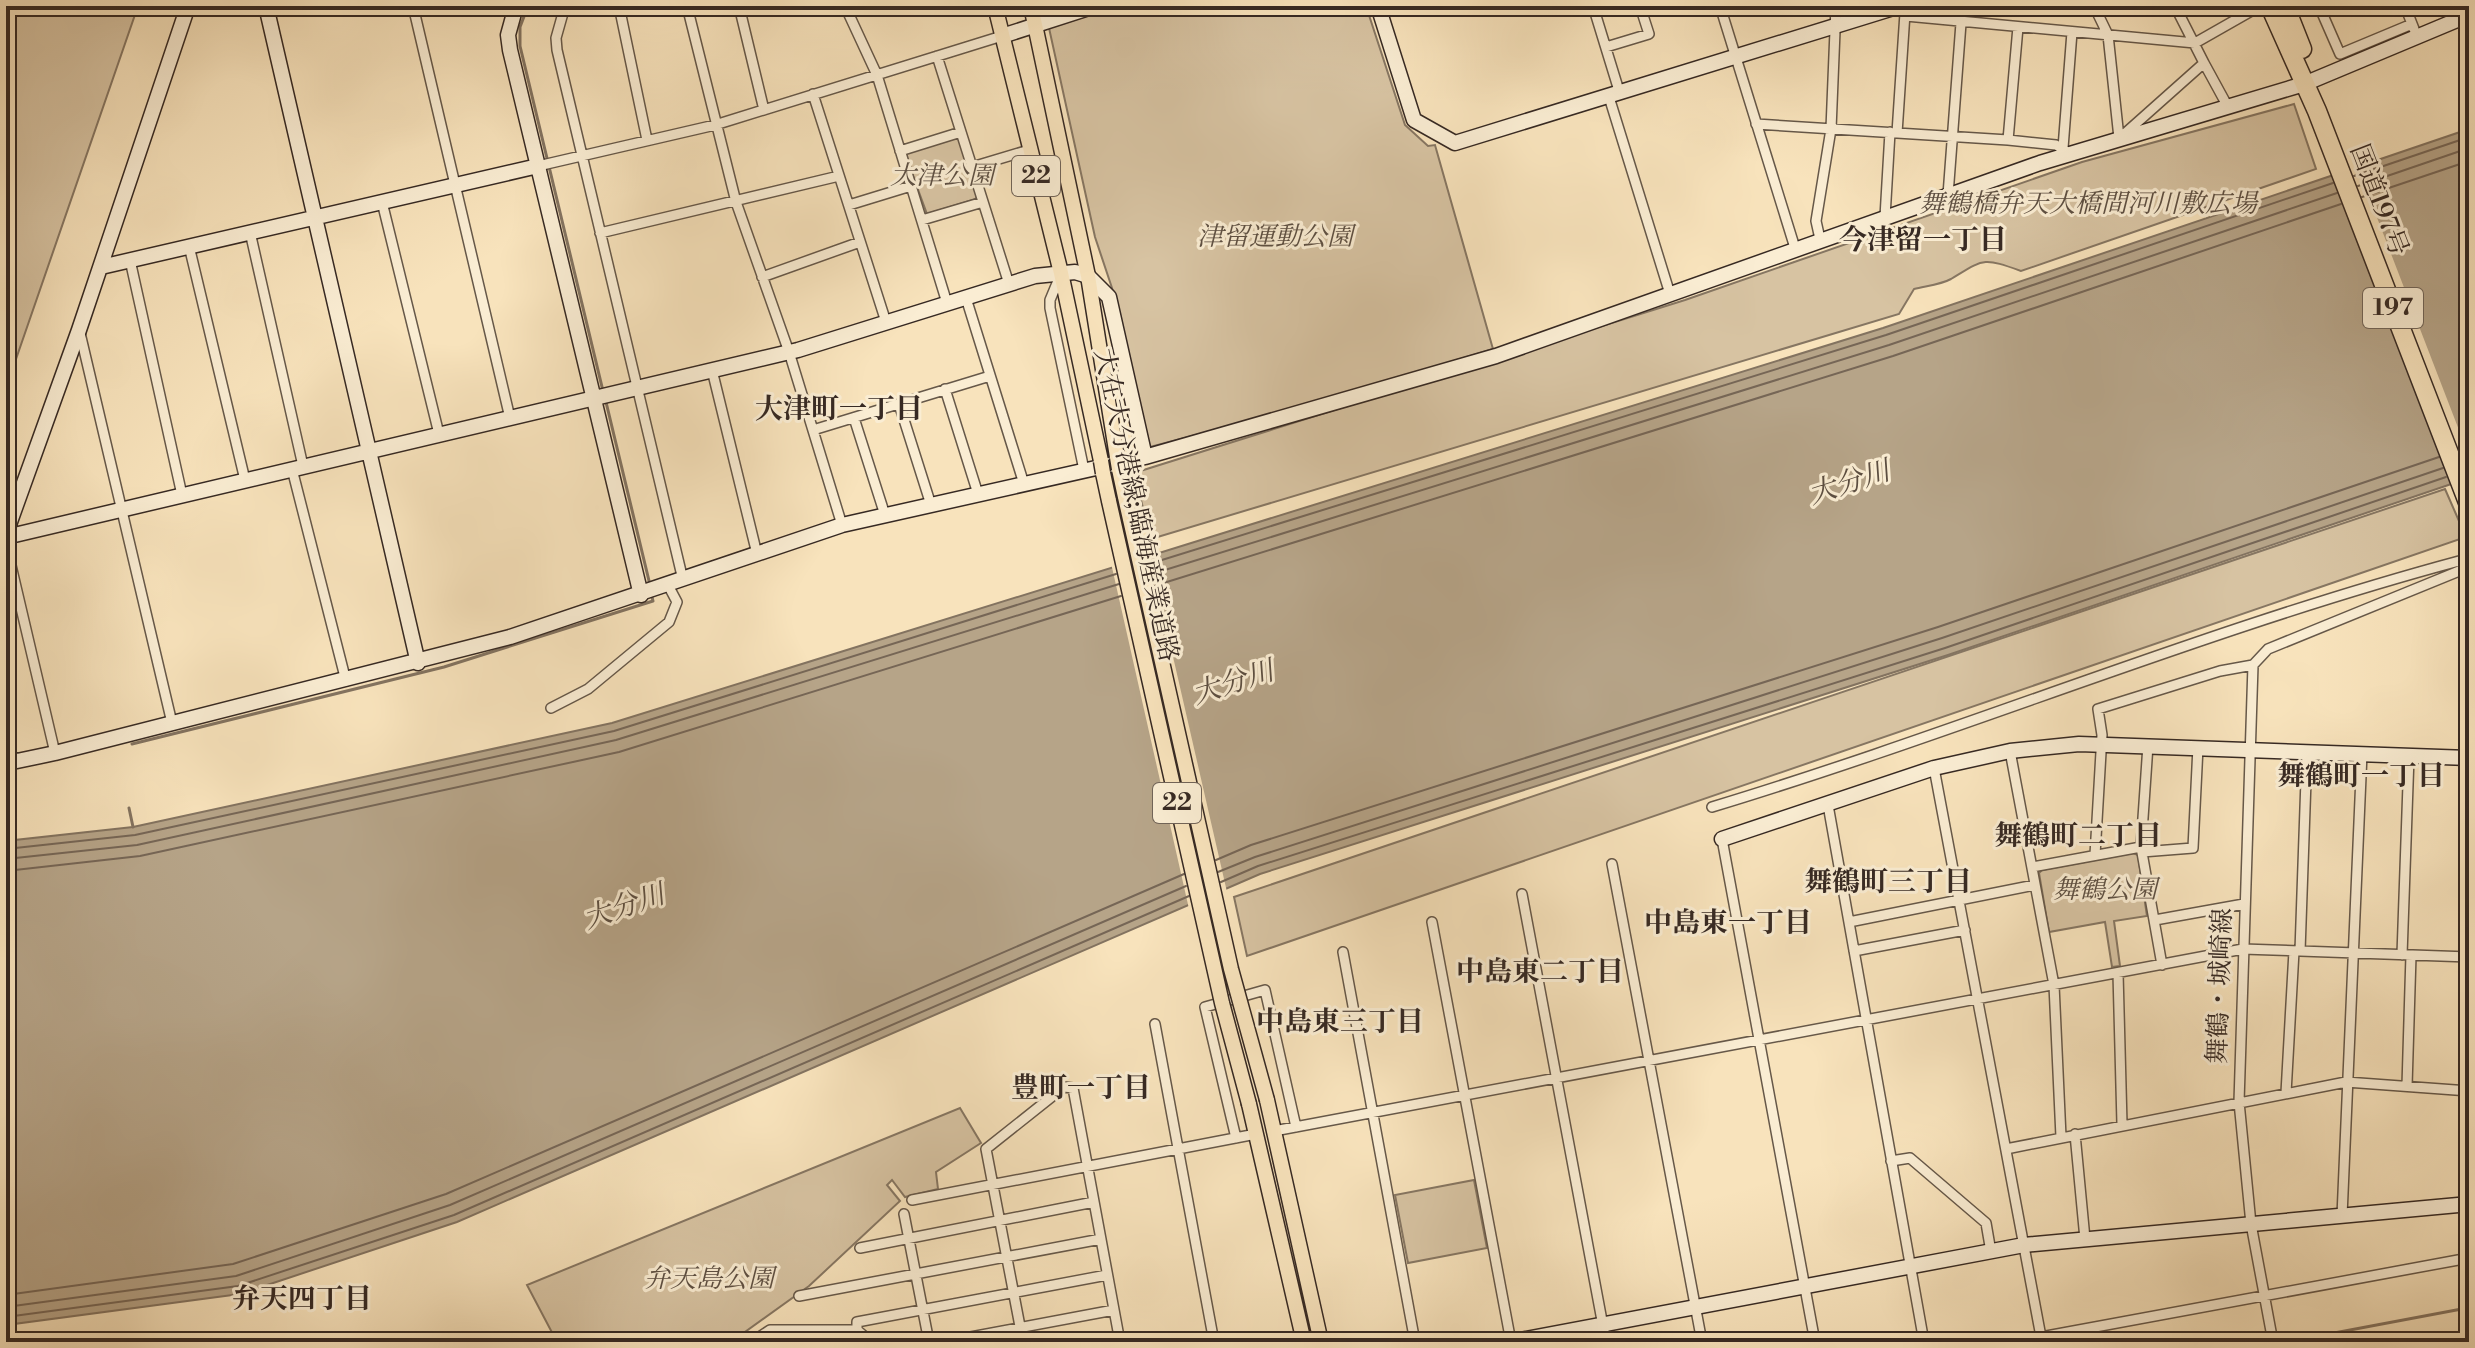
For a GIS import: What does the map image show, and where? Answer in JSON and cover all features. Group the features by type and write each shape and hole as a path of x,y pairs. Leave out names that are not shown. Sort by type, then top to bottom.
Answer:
{"highway":[{"name":"国道197号","path":"2270,6 2321,110 2469,476"},
{"name":"国道197号","path":"2285,6 2309,82"},
{"name":"国道197号","path":"2321,110 2469,505"}],"main road":[{"name":"大在大分港線;臨海産業道路","path":"995,6 1061,273 1222,1003 1249,1104 1304,1342"},
{"name":"大在大分港線;臨海産業道路","path":"1031,6 1088,276 1125,497 1229,961 1267,1100 1321,1342"}],"street":[{"path":"6,535 101,267 188,6"},
{"path":"266,6 418,663"},
{"path":"413,6 510,418"},
{"path":"516,6 508,35 545,164 652,591"},
{"path":"565,6 556,38 557,50 683,580"},
{"path":"619,6 647,140"},
{"path":"687,6 736,202 789,352 842,525"},
{"path":"739,6 764,110"},
{"path":"845,6 877,75 947,303"},
{"path":"101,267 715,125 1095,6"},
{"path":"1378,6 1412,116 1419,125 1451,143 1461,143 1834,27 1903,9 1961,23 2195,43 2260,6"},
{"path":"1593,6 1670,294"},
{"path":"1606,47 1649,34 1640,6"},
{"path":"1720,6 1795,248"},
{"path":"1820,239 1816,221 1831,129 1836,6"},
{"path":"2094,6 2108,35 2119,138"},
{"path":"2175,6 2228,107"},
{"path":"2319,6 2340,54 2469,15"},
{"path":"2405,6 2415,31"},
{"path":"1885,217 1903,9"},
{"path":"1948,195 1961,23"},
{"path":"2008,140 2018,27"},
{"path":"6,758 17,761 55,753 418,663 652,591 842,525 1145,457 1496,356 2066,150 2119,138 2309,82 2415,31"},
{"path":"2066,150 2072,32"},
{"path":"937,56 1009,284"},
{"path":"2119,138 2204,63"},
{"path":"813,94 886,322"},
{"path":"1756,124 2008,140 2066,150"},
{"path":"900,151 961,132"},
{"path":"972,167 1029,150"},
{"path":"600,233 839,176"},
{"path":"849,205 911,186"},
{"path":"382,202 439,434"},
{"path":"922,220 983,202"},
{"path":"250,232 298,468 346,681"},
{"path":"762,277 860,242"},
{"path":"189,246 245,480"},
{"path":"130,260 182,495"},
{"path":"1061,273 1050,308 1084,470"},
{"path":"6,535 789,352 1009,284 1061,273 1088,276 1109,297 1145,457"},
{"path":"966,298 1024,484"},
{"path":"79,330 172,723"},
{"path":"712,370 757,554"},
{"path":"813,430 990,376"},
{"path":"945,389 978,494"},
{"path":"899,404 931,505"},
{"path":"854,418 885,515"},
{"path":"6,544 55,753"},
{"path":"1712,807 2230,631 2459,561 2467,568 2268,649 2253,665 2220,671 2098,709 2102,744 2095,855"},
{"path":"551,708 588,689 669,622 677,602 652,591"},
{"name":"舞鶴・城崎線","path":"2253,665 2239,1102 2251,1224 2273,1342"},
{"path":"1815,1342 1722,839 1934,768 2010,751 2102,744 2469,758"},
{"path":"2148,745 2142,849 2162,965"},
{"path":"2032,867 2142,849 2193,848 2198,747"},
{"path":"2010,751 2054,985 2061,1137"},
{"path":"2286,1093 2307,751"},
{"path":"2342,1216 2362,753"},
{"path":"2407,1086 2409,756"},
{"path":"1934,768 2042,1339 2469,1258"},
{"path":"1828,805 1924,1342"},
{"path":"1612,864 1702,1342"},
{"path":"1849,922 2035,885"},
{"path":"1522,894 1606,1342"},
{"path":"2155,920 2244,904"},
{"path":"1432,922 1510,1342 2024,1245 2469,1204"},
{"path":"1854,951 1965,930"},
{"path":"1274,1131 2243,949 2469,957"},
{"path":"1343,952 1415,1342"},
{"path":"2118,973 2122,1124"},
{"path":"1236,1138 1205,1007 1265,990 1296,1127"},
{"path":"1155,1024 1214,1342"},
{"path":"2006,1149 2346,1082 2469,1091"},
{"path":"1023,1342 986,1149 1064,1087 1073,1088 1120,1342"},
{"path":"912,1200 1256,1134"},
{"path":"2075,1134 2085,1239"},
{"path":"1891,1161 1910,1158 1986,1223 1991,1252"},
{"path":"860,1248 1000,1223 1094,1202"},
{"path":"904,1214 929,1342"},
{"path":"799,1296 1101,1239"},
{"path":"858,1342 857,1322 1107,1275"},
{"path":"944,1342 1114,1310"},
{"path":"760,1342 758,1338 770,1330 857,1330 871,1342"}],"green space":[{"path":"6,6 138,6 6,388"},
{"name":"津留運動公園","path":"1118,6 1366,6 1405,125 1428,146 1435,145 1493,349 1310,405 1150,447 1112,288 1095,237 1049,28"},
{"name":"舞鶴橋弁天大橋間河川敷広場","path":"2294,104 2316,169 2021,271 1990,262 1977,264 1947,281 1914,289 1899,314 1151,539 1134,473 1685,300 2082,162"},
{"name":"大津公園","path":"956,138 960,140 976,199 927,214 906,157 907,152"},
{"path":"2445,489 2466,537 1247,956 1234,897"},
{"name":"舞鶴公園","path":"2133,853 2138,855 2147,916 2114,921 2120,966 2112,967 2105,922 2049,932 2039,873"},
{"name":"弁天島公園","path":"960,1108 981,1143 936,1172 938,1189 905,1197 892,1180 887,1185 900,1201 809,1286 731,1342 557,1342 527,1285"},
{"path":"1474,1180 1487,1248 1408,1263 1395,1195"}],"water":[{"name":"大分川","path":"2469,129 2469,478 1948,655 1260,874 457,1222 240,1294 6,1325 6,841 133,827 612,723 1883,328"}],"pier":[{"path":"2356,163 2469,456 2469,482 2331,172"},
{"path":"1149,552 1227,892 1189,909 1111,563"}],"waterway":[{"path":"528,6 520,27 520,46 603,391"},
{"path":"606,402 650,585"},
{"path":"132,744 444,667 653,601 651,593"},
{"path":"129,808 133,827"},
{"path":"2286,1342 2467,1308"}],"district":[{"name":"今津留一丁目","path":"1923,240"},
{"name":"大津町一丁目","path":"839,409"},
{"name":"舞鶴町一丁目","path":"2361,776"},
{"name":"舞鶴町二丁目","path":"2078,836"},
{"name":"舞鶴町三丁目","path":"1888,882"},
{"name":"中島東一丁目","path":"1728,923"},
{"name":"中島東二丁目","path":"1540,972"},
{"name":"中島東三丁目","path":"1340,1022"},
{"name":"豊町一丁目","path":"1081,1088"},
{"name":"弁天四丁目","path":"302,1299"}]}
